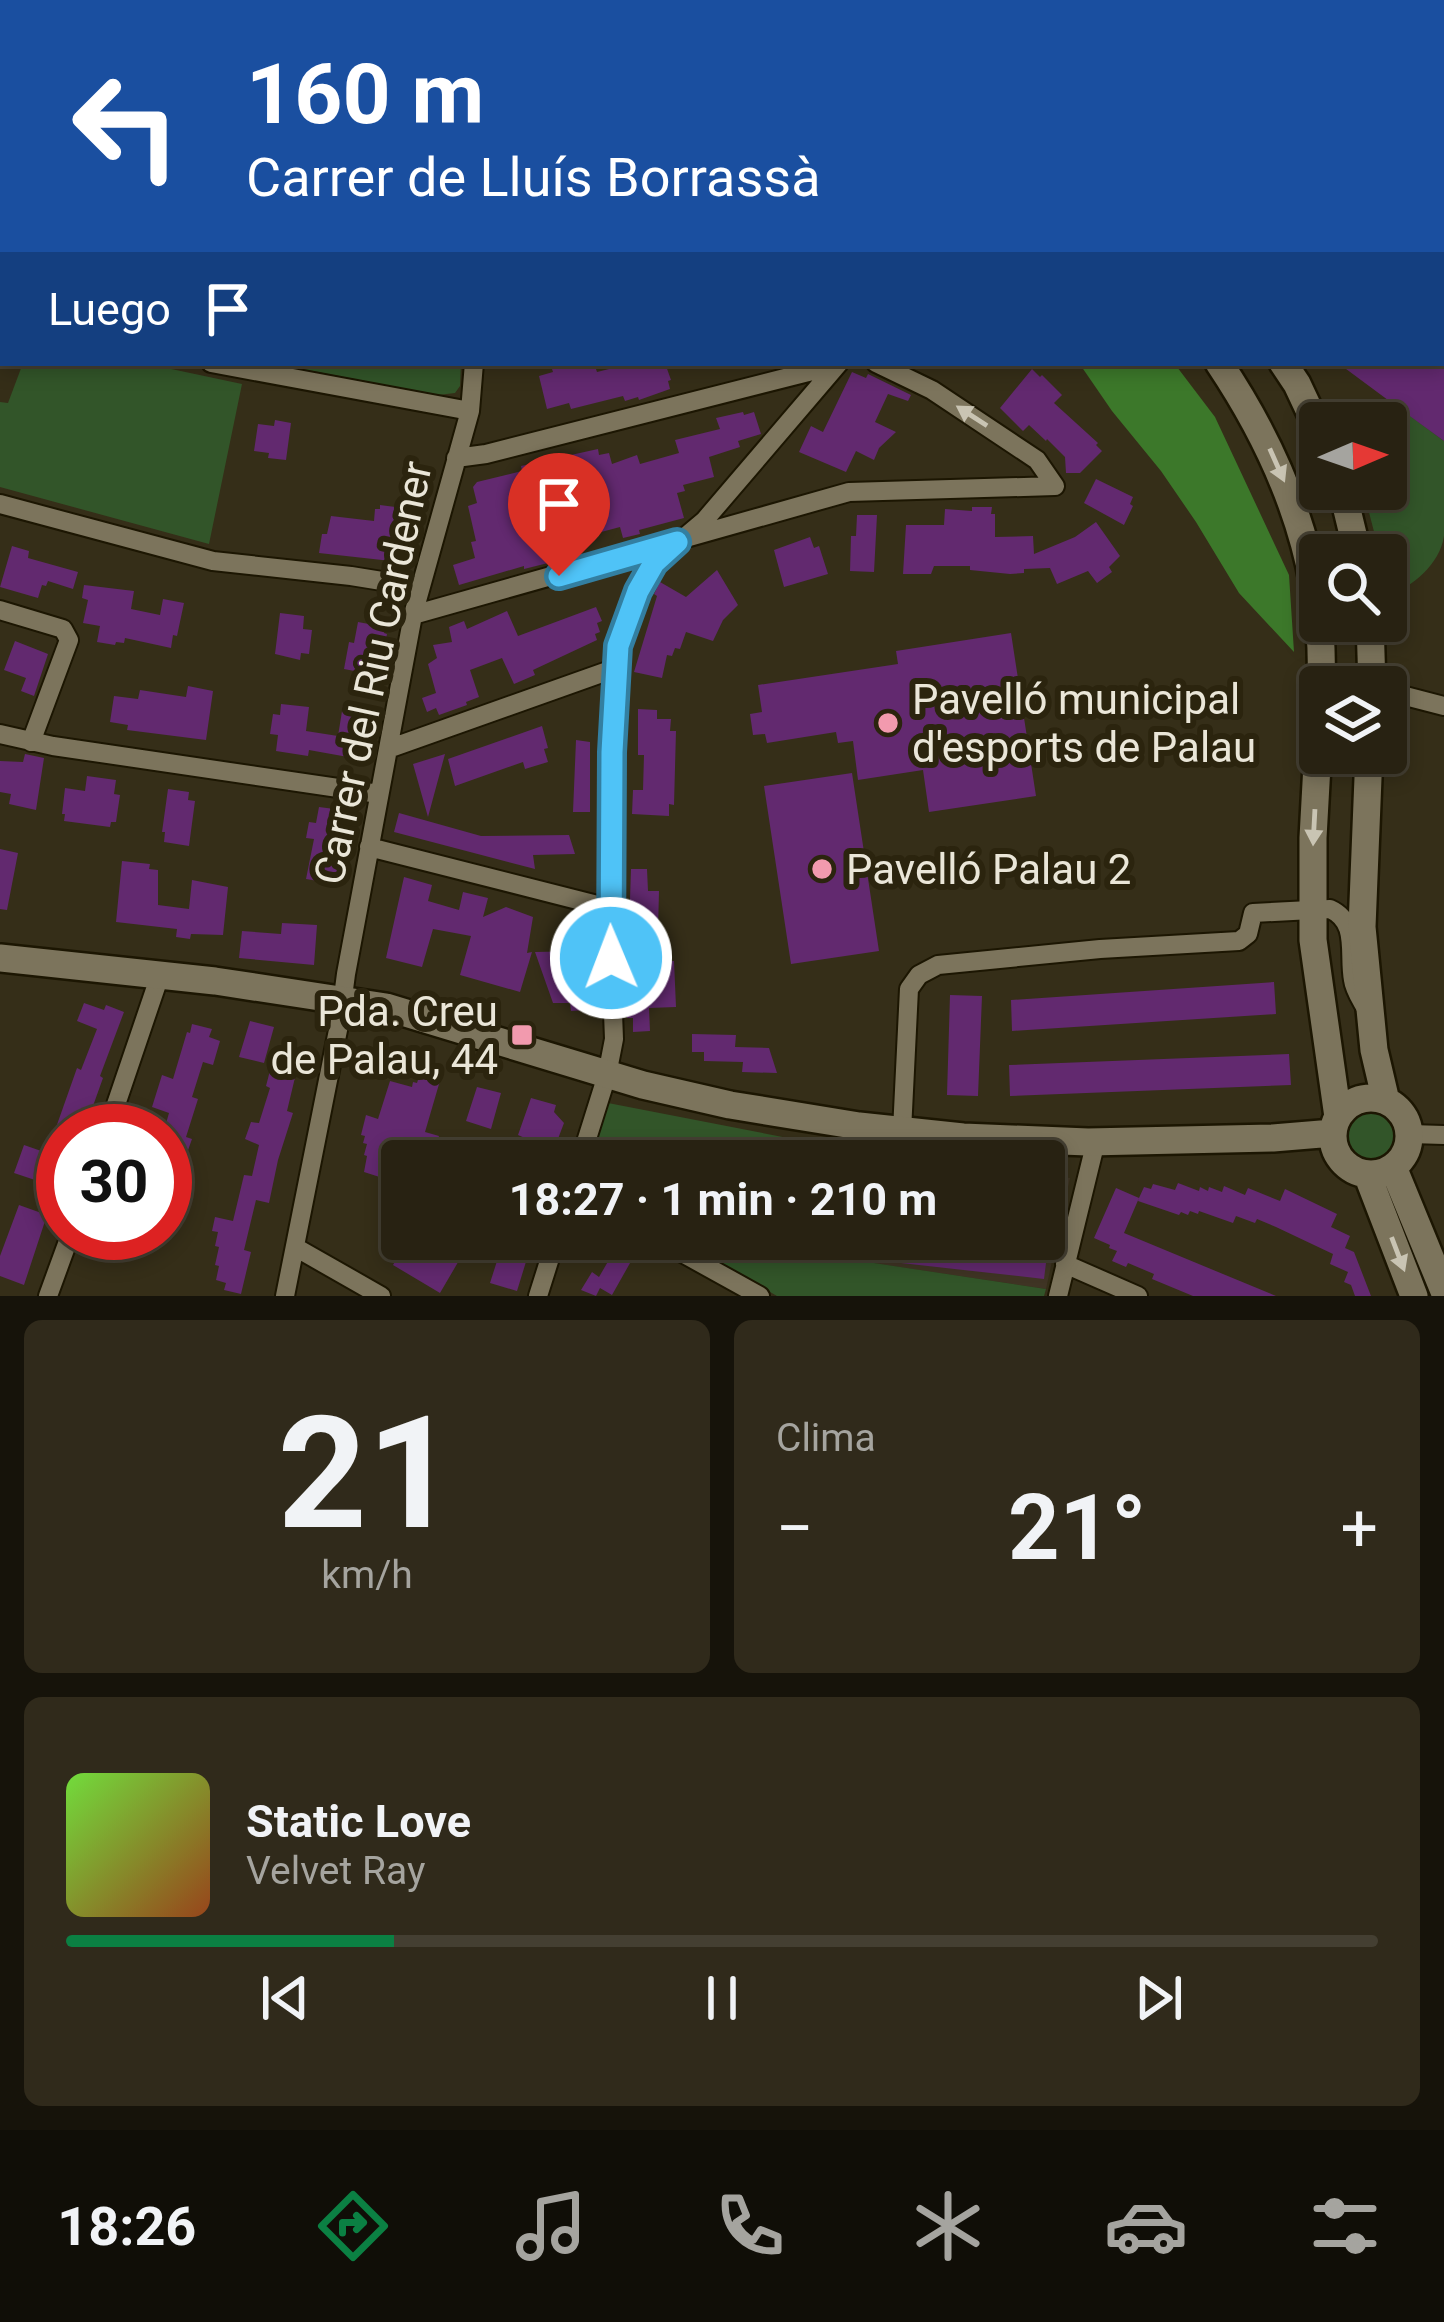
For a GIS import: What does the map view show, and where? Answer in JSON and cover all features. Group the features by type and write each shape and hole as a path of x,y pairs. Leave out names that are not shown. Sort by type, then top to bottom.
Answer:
{"street":[{"path":"227,366 470,411"},
{"name":"Carrer del Riu Cardener","path":"285,1296 413,615 470,411 474,366"},
{"path":"456,458 830,366"},
{"path":"587,1140 614,1039 609,908 618,646 654,563 704,521 836,366"},
{"path":"413,615 849,492 1055,486 1037,460 932,389 882,366"},
{"path":"1222,366 1261,429 1293,501 1311,574 1320,666"},
{"path":"1285,366 1305,402"},
{"path":"0,504 213,561 419,587"},
{"path":"0,610 63,628 69,640 31,742"},
{"path":"388,749 616,668"},
{"path":"1407,696 1444,706"},
{"path":"0,734 380,794"},
{"path":"0,958 386,1007 607,1075 730,1105 902,1131 1096,1141 1292,1137 1335,1125 1344,1108 1358,1099 1378,1098 1399,1109 1410,1134 1406,1150 1380,1170 1357,1171 1335,1148 1335,1125 1312,909 1317,774"},
{"path":"1368,774 1362,927 1374,1050 1386,1101"},
{"path":"369,847 609,908"},
{"path":"902,1131 907,1000 914,981 927,970 951,963 1239,941 1248,934 1253,913 1330,909 1342,914 1350,928 1353,984 1370,1018"},
{"path":"116,1104 160,975"},
{"path":"1410,1134 1444,1135"},
{"path":"1058,1296 1096,1141"},
{"path":"1380,1170 1444,1291"},
{"path":"1380,1170 1414,1296"},
{"path":"295,1247 381,1296"},
{"path":"48,1296 61,1260"},
{"path":"538,1296 549,1260"},
{"path":"695,1260 760,1296"},
{"path":"1065,1264 1138,1296"}],"shaded area":[{"path":"873,1260 1052,1260 1046,1289"}],"green space":[{"path":"22,366 157,366 242,384 209,544 0,487 0,402 8,403"},
{"path":"287,366 461,366 455,393 438,395"},
{"path":"1081,366 1176,366 1215,417 1289,575 1294,652 1239,593 1161,471"},
{"path":"1407,414 1444,441 1444,536 1437,556 1407,586 1407,534 1375,534 1368,510 1407,510"},
{"path":"608,1103 799,1140 597,1140"},
{"path":"1371,1109 1390,1116 1397,1135 1390,1154 1371,1161 1352,1154 1345,1135 1352,1116"},
{"path":"716,1260 874,1260 1046,1289 1044,1296 777,1296"}],"building":[{"path":"595,366 597,372 621,366 666,366 670,389 639,400 625,401 623,396 571,409 569,403 547,409 539,376 552,369"},
{"path":"1342,366 1444,366 1444,441 1407,414 1407,402 1391,402"},
{"path":"1032,369 1062,395 1054,403 1102,451 1080,473 1066,473 1065,457 1047,439 1029,425 1023,431 1000,408"},
{"path":"852,372 866,378 868,374 911,395 908,401 888,394 875,422 896,432 874,460 856,451 846,472 799,452 811,426 823,432"},
{"path":"754,412 761,434 709,457 714,477 683,485 685,491 677,493 684,518 623,538 620,527 590,535 592,543 551,553 552,562 459,585 453,565 475,558 468,506 477,503 473,487 477,482 522,471 521,466 598,449 599,455 609,453 612,464 637,455 640,464 679,453 675,440 720,429 716,418","holes":["553,489 561,520 517,527 510,500"]},
{"path":"275,420 291,423 286,460 254,451 258,424 274,426"},
{"path":"1096,479 1133,497 1124,525 1084,503"},
{"path":"380,505 403,508 391,561 319,553 331,516 374,521"},
{"path":"972,507 992,507 995,537 1033,536 1034,554 1075,537 1096,522 1120,556 1109,567 1112,572 1097,583 1088,571 1057,584 1050,568 1010,574 970,570 970,566 934,566 931,574 903,574 906,525 944,525 945,509 972,511"},
{"path":"857,515 877,515 874,572 850,571"},
{"path":"810,537 814,548 819,546 828,574 784,587 774,550"},
{"path":"12,546 29,551 28,558 78,572 73,589 48,581 38,598 0,587"},
{"path":"717,570 738,605 723,620 713,641 686,632 680,649 667,655 662,678 634,672 660,582 686,597"},
{"path":"84,585 134,591 131,609 160,615 163,599 184,603 171,648 125,638 115,645 97,642 100,626 83,623 88,600 82,598"},
{"path":"596,607 602,621 597,623 597,640 514,684 502,658 470,670 479,697 439,715 436,708 427,712 422,698 436,693 428,664 437,658 433,645 452,642 449,627 464,621 467,629 507,611 518,636"},
{"path":"280,613 304,616 303,629 312,630 309,654 301,653 300,660 275,654"},
{"path":"358,622 385,627 381,664 375,675 344,669"},
{"name":"Pavelló municipal d'esports de Palau","path":"1011,633 1036,796 929,812 923,770 858,780 853,741 838,743 836,732 767,743 765,734 753,735 750,714 762,712 758,685 898,664 896,651"},
{"path":"15,641 48,654 34,696 21,691 26,678 4,670"},
{"path":"188,686 213,691 206,740 127,730 128,725 110,722 114,696 138,699 140,690 186,697"},
{"path":"281,704 309,707 306,731 338,736 343,705 363,709 359,759 309,750 308,756 276,751 278,735 270,734 273,714 280,715"},
{"path":"638,709 657,710 657,719 671,719 670,731 676,731 674,805 669,804 669,816 632,814 633,790 643,790"},
{"path":"542,726 548,762 525,769 523,762 455,786 448,759"},
{"path":"576,740 590,742 590,812 573,812"},
{"path":"25,754 44,758 36,810 9,804 11,794 0,792 0,761 23,762"},
{"path":"445,754 428,817 413,764"},
{"name":"Pavelló Palau 2","path":"852,773 879,951 791,964 764,786"},
{"path":"87,776 116,780 114,794 120,795 116,822 110,827 64,821 65,788 85,791"},
{"path":"168,789 189,792 188,800 195,801 189,846 164,842"},
{"path":"319,807 350,811 336,884 306,879 314,839 306,838"},
{"path":"399,813 481,836 569,835 575,854 533,855 535,869 394,832"},
{"path":"0,849 18,853 7,910 0,909"},
{"path":"122,861 150,864 149,869 158,870 158,905 189,909 192,880 228,887 223,935 191,934 190,939 176,937 177,929 116,922"},
{"path":"631,869 647,869 648,891 659,891 658,930 629,930"},
{"path":"404,877 432,885 428,901 459,910 463,892 488,898 483,917 506,907 533,917 527,953 532,952 520,992 460,975 471,936 433,929 422,967 386,958"},
{"path":"282,923 317,925 314,965 239,958 242,931 281,934"},
{"path":"584,951 592,994 585,994 586,1010 571,1011 570,1003 553,1003 535,952"},
{"path":"658,951 658,956 666,955 666,961 674,961 676,1007 649,1008 650,1031 633,1032 626,1004 630,1004 629,966 636,958"},
{"path":"1274,982 1276,1014 1012,1031 1011,1000"},
{"path":"950,995 982,996 978,1096 947,1095"},
{"path":"84,1003 124,1012 94,1104 64,1104 97,1029 77,1021"},
{"path":"250,1021 274,1027 264,1063 239,1057"},
{"path":"192,1024 212,1029 209,1037 220,1041 213,1065 203,1062 192,1097 198,1099 192,1118 192,1104 153,1104 162,1075 173,1079"},
{"path":"692,1034 736,1035 735,1047 769,1048 777,1073 742,1072 743,1062 704,1061 704,1052 692,1052"},
{"path":"1289,1054 1291,1085 1010,1096 1009,1065"},
{"path":"273,1059 298,1065 287,1111 293,1113 269,1203 256,1200 244,1250 251,1252 241,1294 224,1290 226,1283 216,1280 218,1232 212,1231 215,1217 233,1221 244,1175 252,1176 259,1145 245,1139 251,1122 259,1123"},
{"path":"424,1061 444,1067 425,1132 439,1136 438,1140 381,1140 381,1177 364,1172 367,1144 361,1135 366,1115 378,1119 390,1081 412,1087"},
{"path":"477,1087 501,1093 491,1129 466,1121"},
{"path":"531,1098 556,1105 554,1112 564,1123 558,1140 526,1140 518,1135"},
{"path":"24,1145 36,1149 36,1180 14,1173"},
{"path":"1178,1183 1199,1191 1209,1187 1222,1192 1224,1186 1245,1195 1248,1188 1280,1201 1285,1189 1337,1214 1331,1227 1350,1236 1345,1248 1354,1252 1371,1296 1355,1296 1351,1285 1344,1282 1348,1272 1330,1264 1333,1254 1257,1219 1255,1223 1236,1216 1233,1223 1199,1211 1179,1215 1138,1201 1144,1187 1151,1189 1153,1184 1175,1190"},
{"path":"1116,1188 1139,1198 1124,1233 1276,1296 1193,1296 1152,1279 1154,1274 1112,1261 1117,1251 1094,1238"},
{"path":"19,1205 36,1211 36,1248 24,1285 0,1276 0,1256"},
{"path":"396,1260 459,1260 440,1293 393,1265"},
{"path":"497,1260 527,1260 517,1291 490,1283"},
{"path":"609,1260 632,1260 612,1295 600,1288 596,1296 581,1290 592,1272 599,1277"},
{"path":"892,1260 1046,1260 1044,1279"}],"place":[{"name":"Pavelló municipal d'esports de Palau","path":"888,723"},
{"name":"Pavelló Palau 2","path":"822,869"},
{"name":"Pda. Creu de Palau, 44","path":"522,1035"}],"route":[{"path":"559,576 677,542 654,563 638,591 618,646 612,752 611,958"}]}
